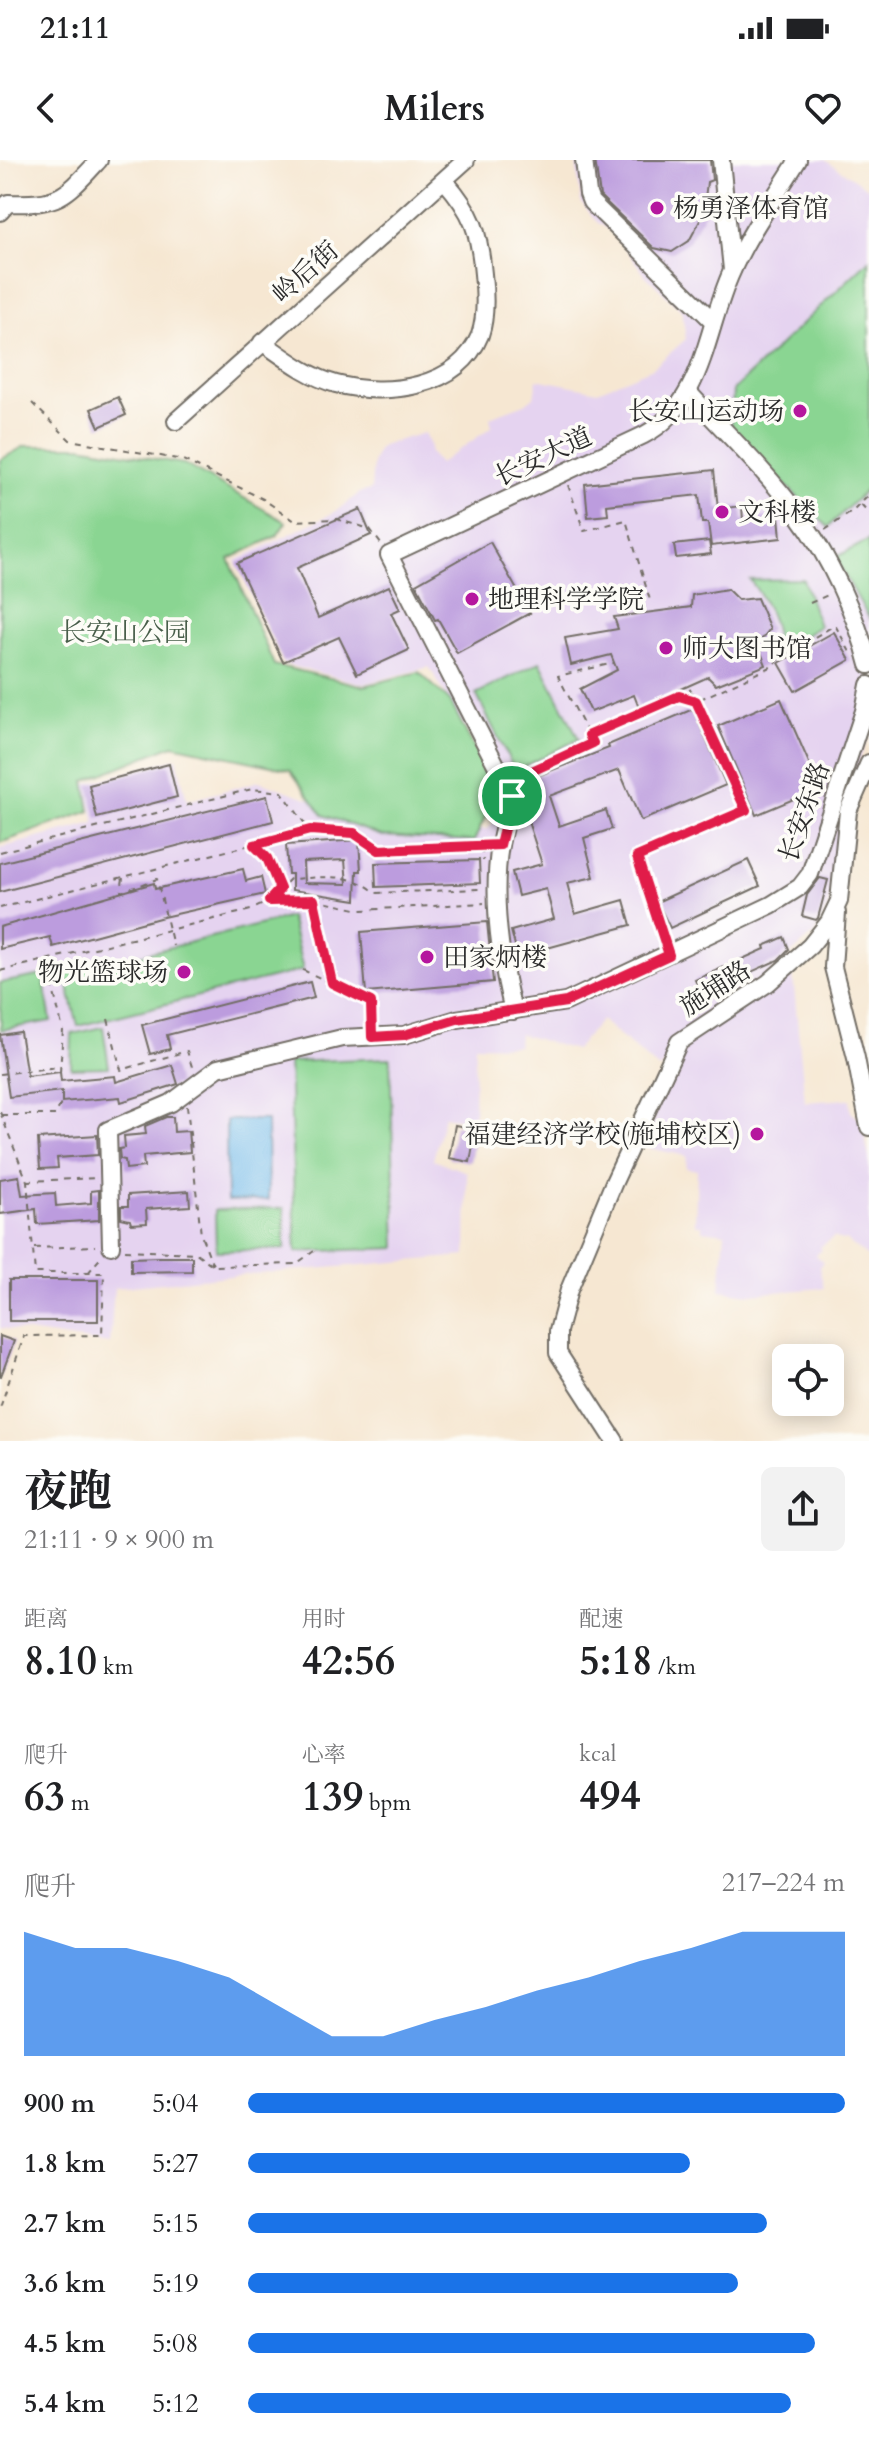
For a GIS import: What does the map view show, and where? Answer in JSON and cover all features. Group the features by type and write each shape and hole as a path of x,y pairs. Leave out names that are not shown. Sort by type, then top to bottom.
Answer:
{"street":[{"path":"0,212 8,203 43,203 63,196 99,160"},
{"name":"岭后街","path":"176,421 466,160"},
{"path":"584,160 591,202 713,321"},
{"path":"721,160 732,271"},
{"name":"长安大道","path":"389,555 655,429 673,416 689,393 732,271 798,160"},
{"path":"262,342 302,369 335,384 372,390 417,386 458,368 480,335 485,290 480,246 466,206 445,181"},
{"path":"689,393 789,502 815,538 863,642 862,664"},
{"path":"389,555 512,796 491,895 513,1011"},
{"name":"长安东路","path":"109,1177 108,1130 171,1103 218,1068 342,1038 404,1035 457,1019 566,1002 771,905 806,880 864,711 869,685"},
{"name":"施埔路","path":"615,1441 558,1353 558,1331 569,1290 614,1182 681,1039 758,990 804,952 829,922 839,901 848,811 863,790 869,763"},
{"path":"839,901 833,967 856,1058 869,1127"},
{"path":"109,1177 111,1246"}],"path":[{"path":"32,403 70,440 183,460 263,499 295,521 336,519 370,529 389,555"},
{"path":"564,473 584,531 626,520 650,600"},
{"path":"815,538 869,495"},
{"path":"860,504 869,514"},
{"path":"810,603 840,590"},
{"path":"589,735 679,696 696,701 773,666 779,658 835,625 862,664"},
{"path":"512,796 521,776 593,743 558,676 614,663"},
{"path":"669,955 637,857 746,810 688,686"},
{"path":"0,852 252,789 282,792 310,830"},
{"path":"0,908 310,830 354,833 379,850 500,845"},
{"path":"254,845 267,858 280,889"},
{"path":"482,847 483,861"},
{"path":"124,877 121,892 157,879 173,946"},
{"path":"0,971 251,910 269,901 290,879 352,878 365,883 376,893 491,895"},
{"path":"269,901 314,900 361,910 491,895"},
{"path":"314,900 332,983"},
{"path":"46,960 63,1030 60,1072"},
{"path":"303,970 371,1002 372,1037"},
{"path":"108,1019 121,1070 187,1051 201,1235 214,1266"},
{"path":"0,1074 61,1066"},
{"path":"0,1408 24,1336 102,1335 104,1273 35,1273 27,1181 0,1114 55,1115 62,1102"},
{"path":"27,1181 109,1177"},
{"path":"88,1273 111,1246"},
{"path":"33,1248 111,1246 128,1250 196,1253 214,1266 296,1264 314,1251"}],"shaded area":[{"path":"576,160 825,160 869,189 869,735 841,808 834,881 827,909 814,934 659,1069 601,1020 575,1050 519,1034 518,1046 475,1045 474,1121 444,1116 433,1160 467,1172 466,1256 114,1288 110,1344 0,1328 0,848 95,823 86,784 177,758 187,801 259,781 400,831 488,829 499,815 498,780 429,667 364,684 284,664 235,561 335,512 361,492 371,490 373,462 383,445 424,433 430,453 439,464 492,427 490,417 525,404 534,397 537,379 598,391 653,368 686,339 682,311 645,275 613,232 597,222 581,202"},
{"name":"福建经济学校(施埔校区)","path":"792,966 805,1102 850,1099 851,1112 862,1121 869,1158 869,1258 846,1240 834,1237 820,1247 822,1250 816,1255 823,1262 819,1267 824,1288 749,1294 720,1290 725,1233 702,1230 702,1225 695,1225 697,1170 686,1168 687,1156 648,1148 656,1096 677,1047"}],"green space":[{"name":"长安山运动场","path":"869,260 869,487 828,527 731,431 733,390"},
{"name":"长安山公园","path":"25,446 81,446 184,464 286,522 277,536 229,559 274,665 364,686 419,672 450,701 497,792 474,841 382,836 323,815 290,770 173,745 85,781 90,811 0,843 0,460"},
{"path":"869,540 869,618 835,558"},
{"path":"803,579 819,626 774,656 774,626 750,580"},
{"path":"540,662 579,739 515,771 476,694"},
{"name":"物光篮球场","path":"290,917 303,970 78,1026 65,974"},
{"path":"43,975 51,1021 1,1030 0,983"},
{"path":"103,1027 109,1067 71,1068 72,1034"},
{"path":"390,1058 396,1248 296,1252 289,1062"},
{"path":"284,1208 285,1249 216,1251 215,1210"}],"water":[{"path":"226,1120 267,1120 268,1200 227,1201"}],"building":[{"name":"杨勇泽体育馆","path":"595,160 710,160 712,180 707,182 703,215 689,241 672,252 654,248 600,196"},
{"path":"118,397 126,415 99,427 91,409"},
{"name":"文科楼","path":"714,470 718,509 742,506 743,520 779,516 781,538 711,546 708,523 702,523 699,495 607,505 608,515 588,517 585,484"},
{"path":"360,509 371,535 297,568 318,618 389,586 400,609 391,613 409,650 357,674 339,637 283,662 237,563"},
{"path":"709,541 711,554 676,558 674,545"},
{"name":"地理科学学院","path":"490,542 530,613 457,653 416,584"},
{"name":"师大图书馆","path":"727,589 738,600 757,598 770,629 761,640 765,647 760,650 766,665 716,685 708,677 639,708 634,695 591,712 580,689 617,670 611,655 571,665 565,638 618,629 614,617 691,607 692,595"},
{"path":"834,632 850,660 795,691 779,663"},
{"path":"781,699 820,788 756,815 718,726"},
{"path":"693,709 726,785 641,821 619,770 549,796 559,826 606,810 612,829 584,838 594,877 567,883 575,914 624,900 631,925 518,956 511,931 554,919 546,889 518,896 512,872 542,864 522,803 527,780 609,748 608,745"},
{"path":"169,764 177,797 97,818 89,785"},
{"path":"267,796 273,821 0,892 0,863"},
{"path":"359,840 361,871 357,871 356,900 292,890 286,845","holes":["345,860 347,884 304,883 303,862"]},
{"path":"479,860 480,883 376,887 375,863"},
{"path":"748,860 760,886 670,928 657,902"},
{"path":"243,869 246,881 261,877 265,894 163,917 53,947 50,937 0,949 0,927 154,883 155,889"},
{"path":"820,878 828,880 816,920 802,916 807,895"},
{"name":"田家炳楼","path":"487,922 493,982 366,993 361,932"},
{"path":"784,937 789,949 778,960 702,994 695,980 765,949 764,946"},
{"path":"310,982 314,998 167,1035 170,1049 150,1054 142,1025"},
{"path":"20,1032 27,1076 60,1072 61,1081 115,1076 116,1082 172,1065 178,1084 121,1102 120,1097 62,1102 62,1091 9,1097 0,1035"},
{"path":"173,1117 174,1132 188,1131 190,1152 143,1156 144,1167 126,1169 119,1149 125,1148 124,1136 146,1134 145,1126"},
{"path":"455,1125 476,1129 470,1162 449,1158"},
{"path":"97,1135 98,1155 57,1158 58,1168 40,1169 38,1139"},
{"path":"19,1176 22,1195 55,1193 56,1206 91,1203 91,1191 99,1190 99,1220 37,1224 36,1209 0,1214 0,1179"},
{"path":"189,1191 190,1206 146,1209 147,1223 131,1224 130,1220 121,1218 121,1206 128,1206 128,1195"},
{"path":"192,1257 192,1271 131,1272 131,1258"},
{"path":"9,1280 98,1280 98,1321 9,1321"},
{"path":"0,1336 14,1341 1,1376 0,1376"}],"place":[{"name":"杨勇泽体育馆","path":"657,208"},
{"name":"长安山运动场","path":"800,411"},
{"name":"文科楼","path":"722,512"},
{"name":"地理科学学院","path":"472,599"},
{"name":"师大图书馆","path":"666,648"},
{"name":"田家炳楼","path":"427,957"},
{"name":"物光篮球场","path":"184,972"},
{"name":"福建经济学校(施埔校区)","path":"757,1134"}],"route":[{"path":"679,696 696,701 746,810 637,857 669,955 566,1002 457,1019 404,1035 372,1037 371,1002 332,983 314,900 269,901 280,889 267,858 254,845 310,830 354,833 379,850 500,845 512,796 521,776 593,743 589,735 679,696"}]}
